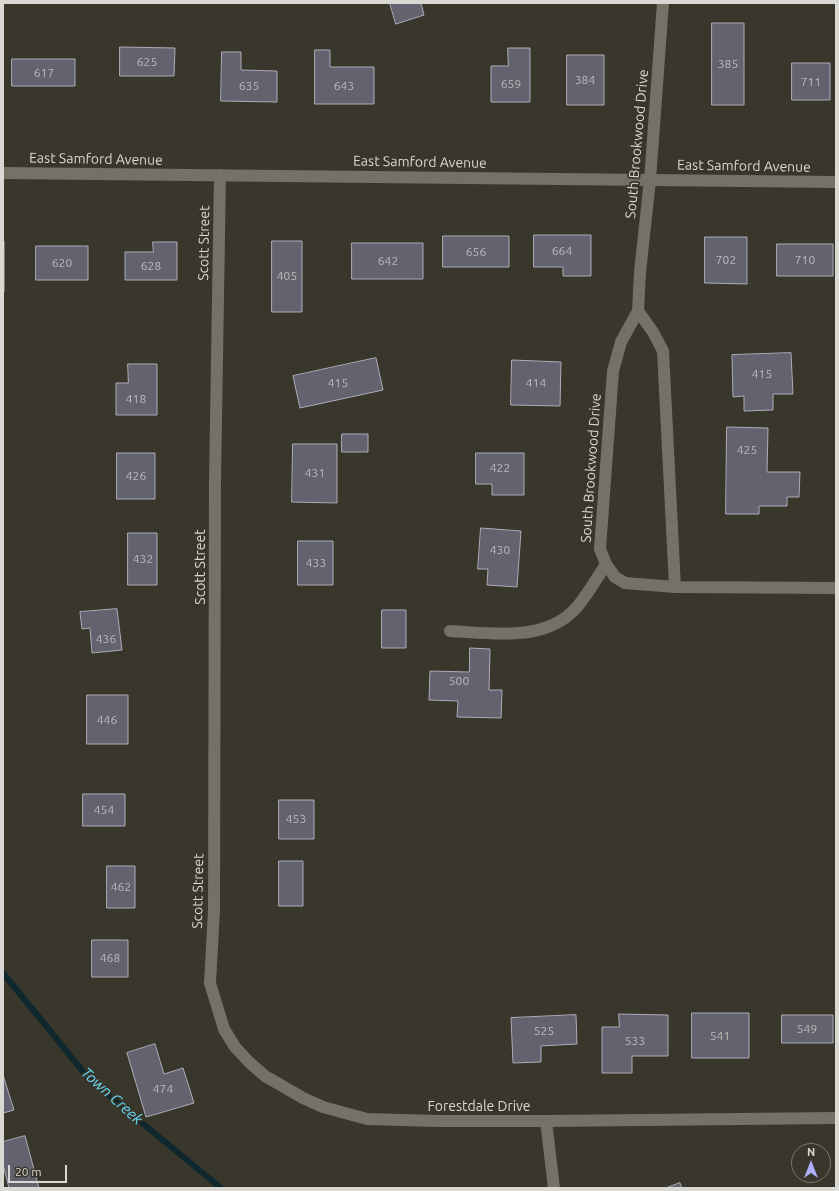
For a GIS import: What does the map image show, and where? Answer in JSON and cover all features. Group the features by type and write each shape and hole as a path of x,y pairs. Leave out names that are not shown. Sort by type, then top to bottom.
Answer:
{"street":[{"name":"South Brookwood Drive","path":"606,564 600,549 613,371 621,342 638,311 640,272 650,180 663,3"},
{"name":"East Samford Avenue","path":"3,173 836,182"},
{"name":"Scott Street","path":"210,960 214,902 215,489 220,175"},
{"path":"638,311 653,332 663,351 675,587"},
{"path":"450,631 508,634 532,632 555,625 576,608 606,564 615,577 625,583 675,587 836,588"},
{"name":"Forestdale Drive","path":"210,960 210,983 224,1029 235,1047 249,1062 265,1076 303,1098 324,1108 367,1119 437,1121 546,1121 836,1118"},
{"path":"546,1121 554,1188"}],"building":[{"path":"390,3 421,3 424,15 396,24"},
{"path":"712,23 744,23 744,105 712,105"},
{"path":"120,47 175,48 174,76 120,76"},
{"path":"508,48 530,48 530,102 491,102 491,66 508,66"},
{"path":"315,50 330,50 330,67 374,67 374,104 315,104"},
{"path":"222,52 241,52 241,70 277,71 277,102 221,101"},
{"path":"567,55 604,55 604,105 567,105"},
{"path":"12,59 75,59 75,86 12,86"},
{"path":"792,63 830,63 830,100 792,100"},
{"path":"534,235 591,235 591,276 563,276 563,267 534,267"},
{"path":"443,236 509,236 509,267 443,267"},
{"path":"705,237 747,237 747,284 705,283"},
{"path":"4,241 4,292 3,292"},
{"path":"272,241 302,241 302,312 272,312"},
{"path":"153,242 177,242 177,280 125,280 125,252 153,252"},
{"path":"352,243 423,243 423,279 352,279"},
{"path":"777,244 833,244 833,276 777,276"},
{"path":"36,246 88,246 88,280 36,280"},
{"path":"791,353 793,394 773,394 773,410 744,411 744,396 733,397 732,355"},
{"path":"376,358 383,390 300,408 293,376"},
{"path":"512,360 561,362 560,406 511,405"},
{"path":"128,364 157,364 157,415 116,415 116,383 128,383"},
{"path":"727,427 768,428 767,472 800,472 799,497 787,497 787,506 759,506 759,514 726,514"},
{"path":"342,434 368,434 368,452 342,452"},
{"path":"293,444 337,444 337,503 292,502"},
{"path":"117,453 155,453 155,499 117,499"},
{"path":"476,453 524,453 524,495 492,495 492,484 476,484"},
{"path":"481,528 521,531 517,587 487,585 488,569 478,569"},
{"path":"128,533 157,533 157,585 128,585"},
{"path":"298,541 333,541 333,585 298,585"},
{"path":"117,609 122,650 92,653 90,628 82,629 80,612"},
{"path":"382,610 406,610 406,648 382,648"},
{"path":"470,648 490,649 489,690 502,690 501,718 457,717 458,701 429,700 430,671 469,672"},
{"path":"87,695 128,695 128,744 87,744"},
{"path":"83,794 125,794 125,826 83,826"},
{"path":"279,800 314,800 314,839 279,839"},
{"path":"279,861 303,861 303,906 279,906"},
{"path":"107,866 135,866 135,908 107,908"},
{"path":"92,940 128,940 128,977 92,977"},
{"path":"692,1013 749,1013 749,1058 692,1058"},
{"path":"619,1014 668,1015 668,1056 632,1056 632,1073 602,1073 602,1027 619,1027"},
{"path":"576,1015 577,1044 541,1046 541,1062 513,1063 511,1018"},
{"path":"782,1015 833,1015 833,1043 782,1043"},
{"path":"155,1044 164,1074 183,1068 194,1103 146,1117 127,1053"},
{"path":"3,1075 14,1110 3,1113"},
{"path":"25,1136 39,1188 9,1188 3,1165 3,1142"},
{"path":"680,1183 682,1188 666,1188"}],"waterway":[{"name":"Town Creek","path":"3,973 90,1080 221,1188"}]}
